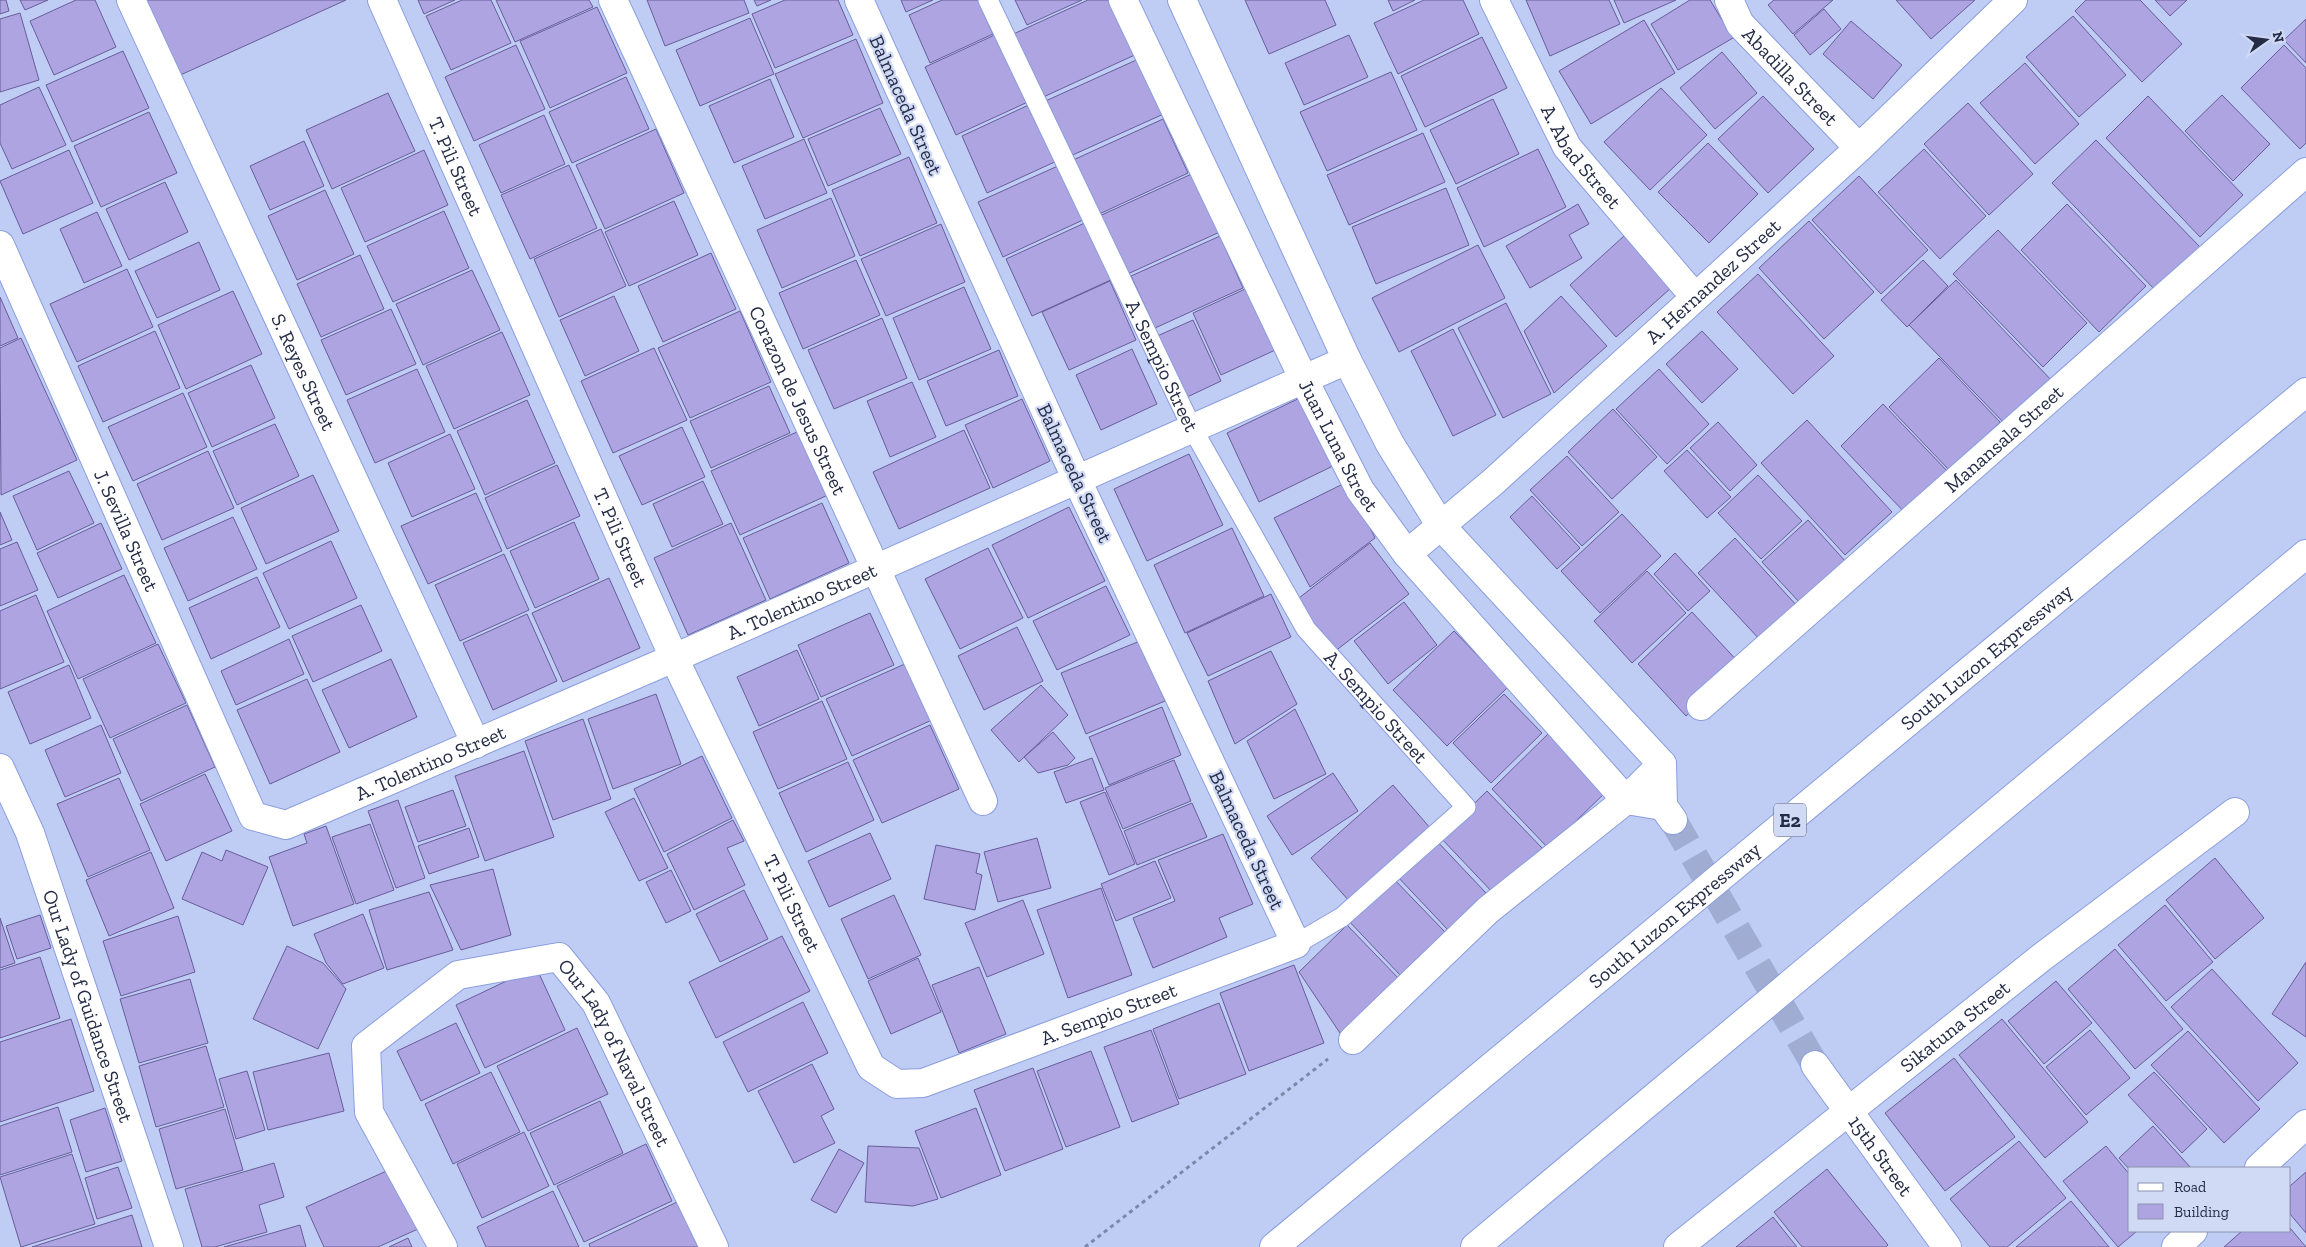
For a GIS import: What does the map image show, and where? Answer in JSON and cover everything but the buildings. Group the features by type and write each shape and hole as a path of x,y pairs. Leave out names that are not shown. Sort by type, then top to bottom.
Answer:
{"main road":[{"name":"S. Reyes Street","path":"131,0 476,744"},
{"name":"T. Pili Street","path":"382,0 674,658 871,1067"},
{"name":"Corazon de Jesus Street","path":"612,0 983,801"},
{"name":"Balmaceda Street","path":"859,0 1076,478 1296,944"},
{"name":"Juan Luna Street","path":"1123,0 1304,380 1360,490 1407,554 1626,800"},
{"path":"1182,0 1347,360 1390,444 1441,526 1662,764 1668,813 1626,800"},
{"name":"A. Abad Street","path":"1494,0 1567,147 1694,297"},
{"name":"Abadilla Street","path":"1729,0 1740,24 1859,148"},
{"name":"A. Hernandez Street","path":"1407,554 1492,482 1859,148 2012,0"},
{"name":"Manansala Street","path":"1701,706 2306,172"},
{"name":"J. Sevilla Street","path":"0,245 253,816"},
{"name":"A. Tolentino Street","path":"253,816 286,825 674,658 1076,478 1347,360"},
{"name":"South Luzon Expressway","path":"1274,1247 2306,392"},
{"path":"1475,1247 2306,554"},
{"path":"1353,1040 1488,910 1626,800 1662,764"},
{"name":"Our Lady of Guidance Street","path":"0,768 30,833 169,1247"},
{"name":"Sikatuna Street","path":"1678,1247 1846,1111 2042,957 2235,812"},
{"name":"A. Sempio Street","path":"871,1067 897,1084 923,1083 1296,944"},
{"name":"Our Lady of Naval Street","path":"443,1247 369,1112 366,1046 458,975 559,958 596,1003 714,1247"},
{"name":"15th Street","path":"1815,1065 1846,1111 1947,1247"},
{"path":"2260,1167 2306,1124"},
{"path":"2176,1247 2192,1232"}],"lane":[{"name":"A. Sempio Street","path":"988,0 1192,428 1306,630 1466,807 1342,917 1296,944"}],"path":[{"path":"1085,1247 1353,1040"}],"tunnel":[{"path":"1673,820 1815,1065"}]}
